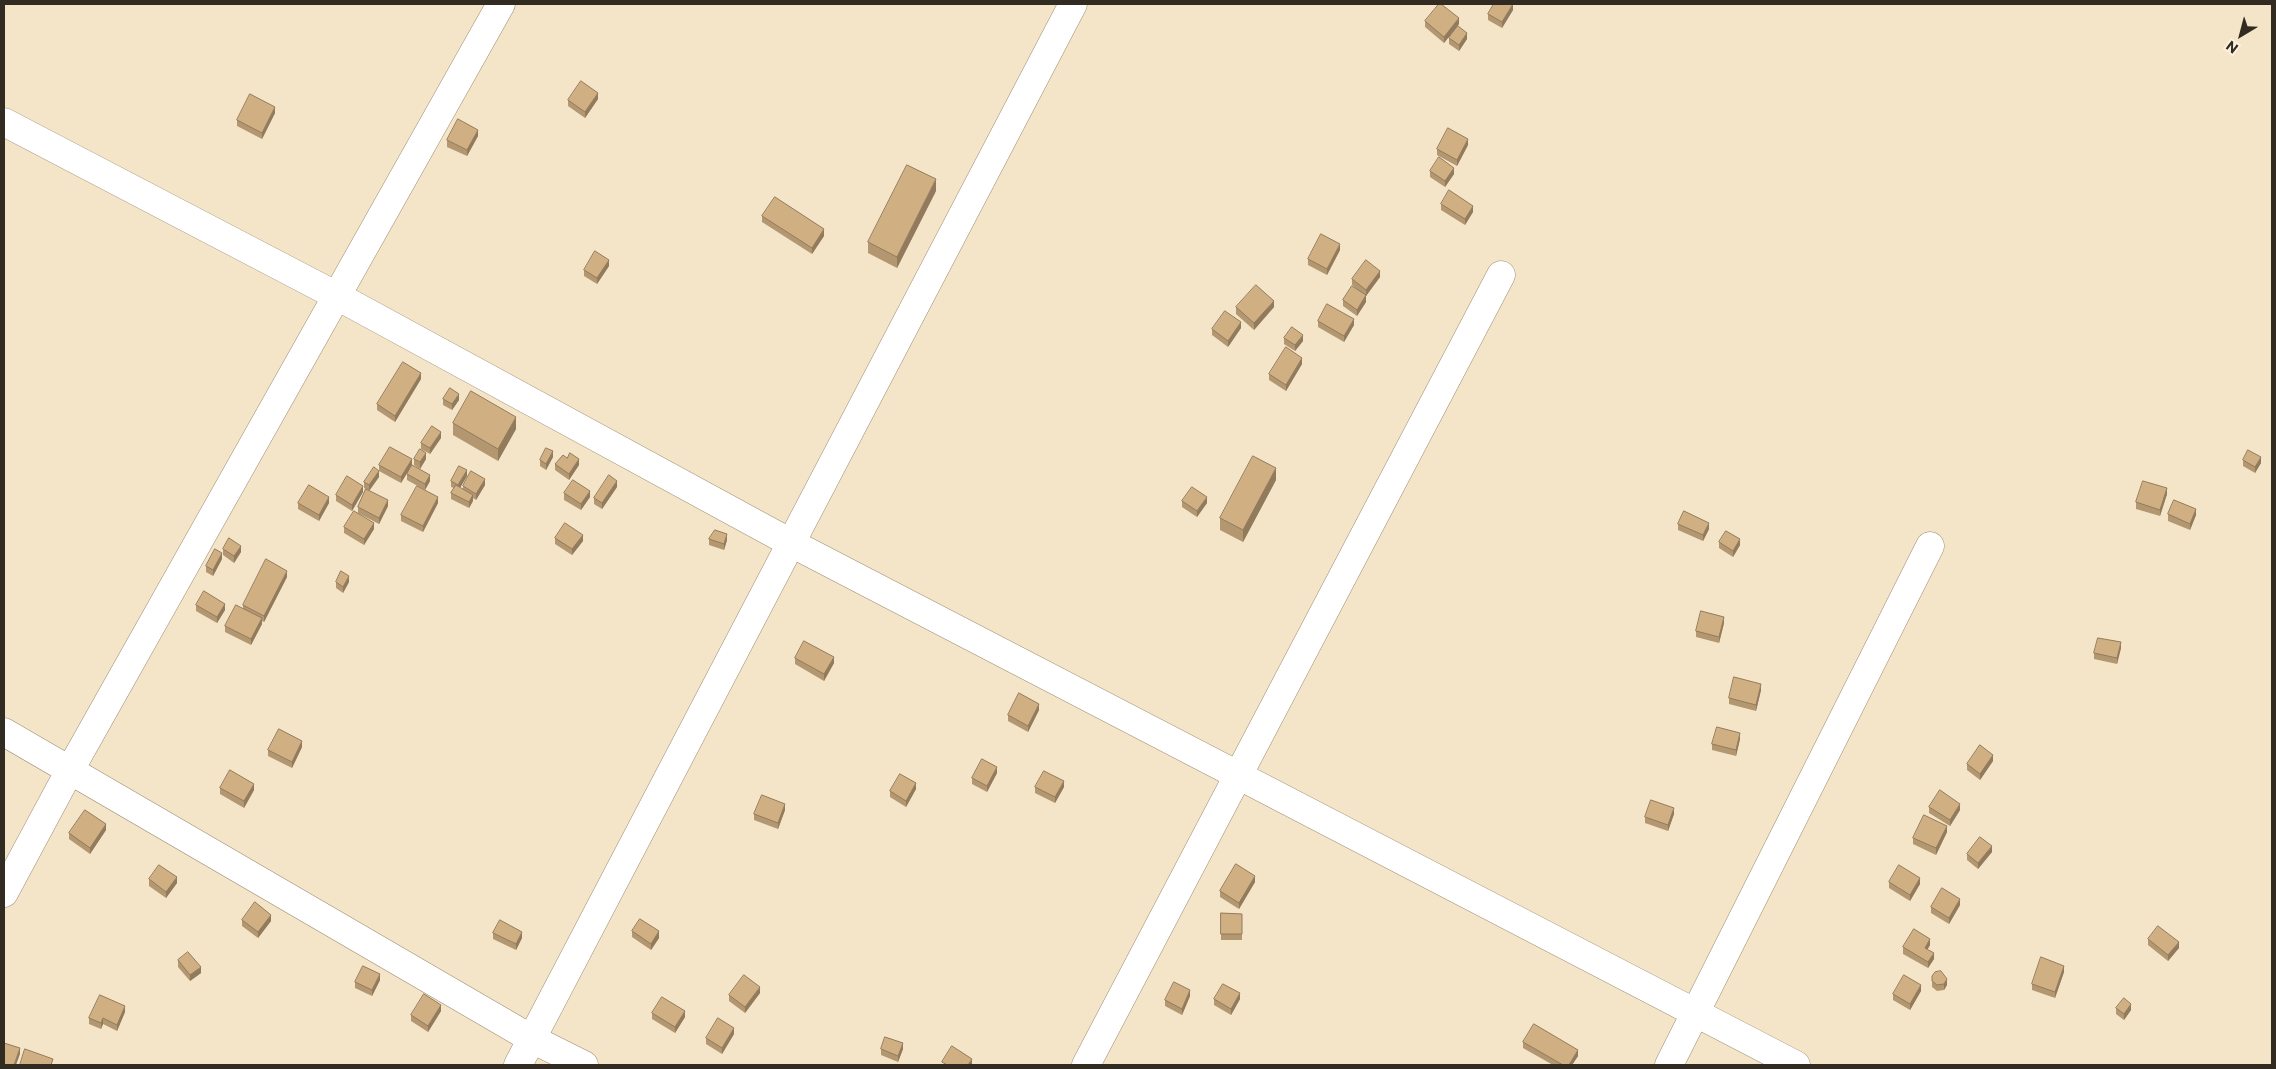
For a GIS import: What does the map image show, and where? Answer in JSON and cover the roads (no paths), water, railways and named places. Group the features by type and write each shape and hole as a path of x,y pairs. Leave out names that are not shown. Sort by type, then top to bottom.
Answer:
{"street":[{"path":"4,893 70,770 501,4"},
{"path":"518,1065 1073,4"},
{"path":"4,122 337,296 791,543 1796,1065"},
{"path":"1086,1065 1501,274"},
{"path":"1669,1065 1930,546"},
{"path":"4,732 532,1039 584,1065"}]}
